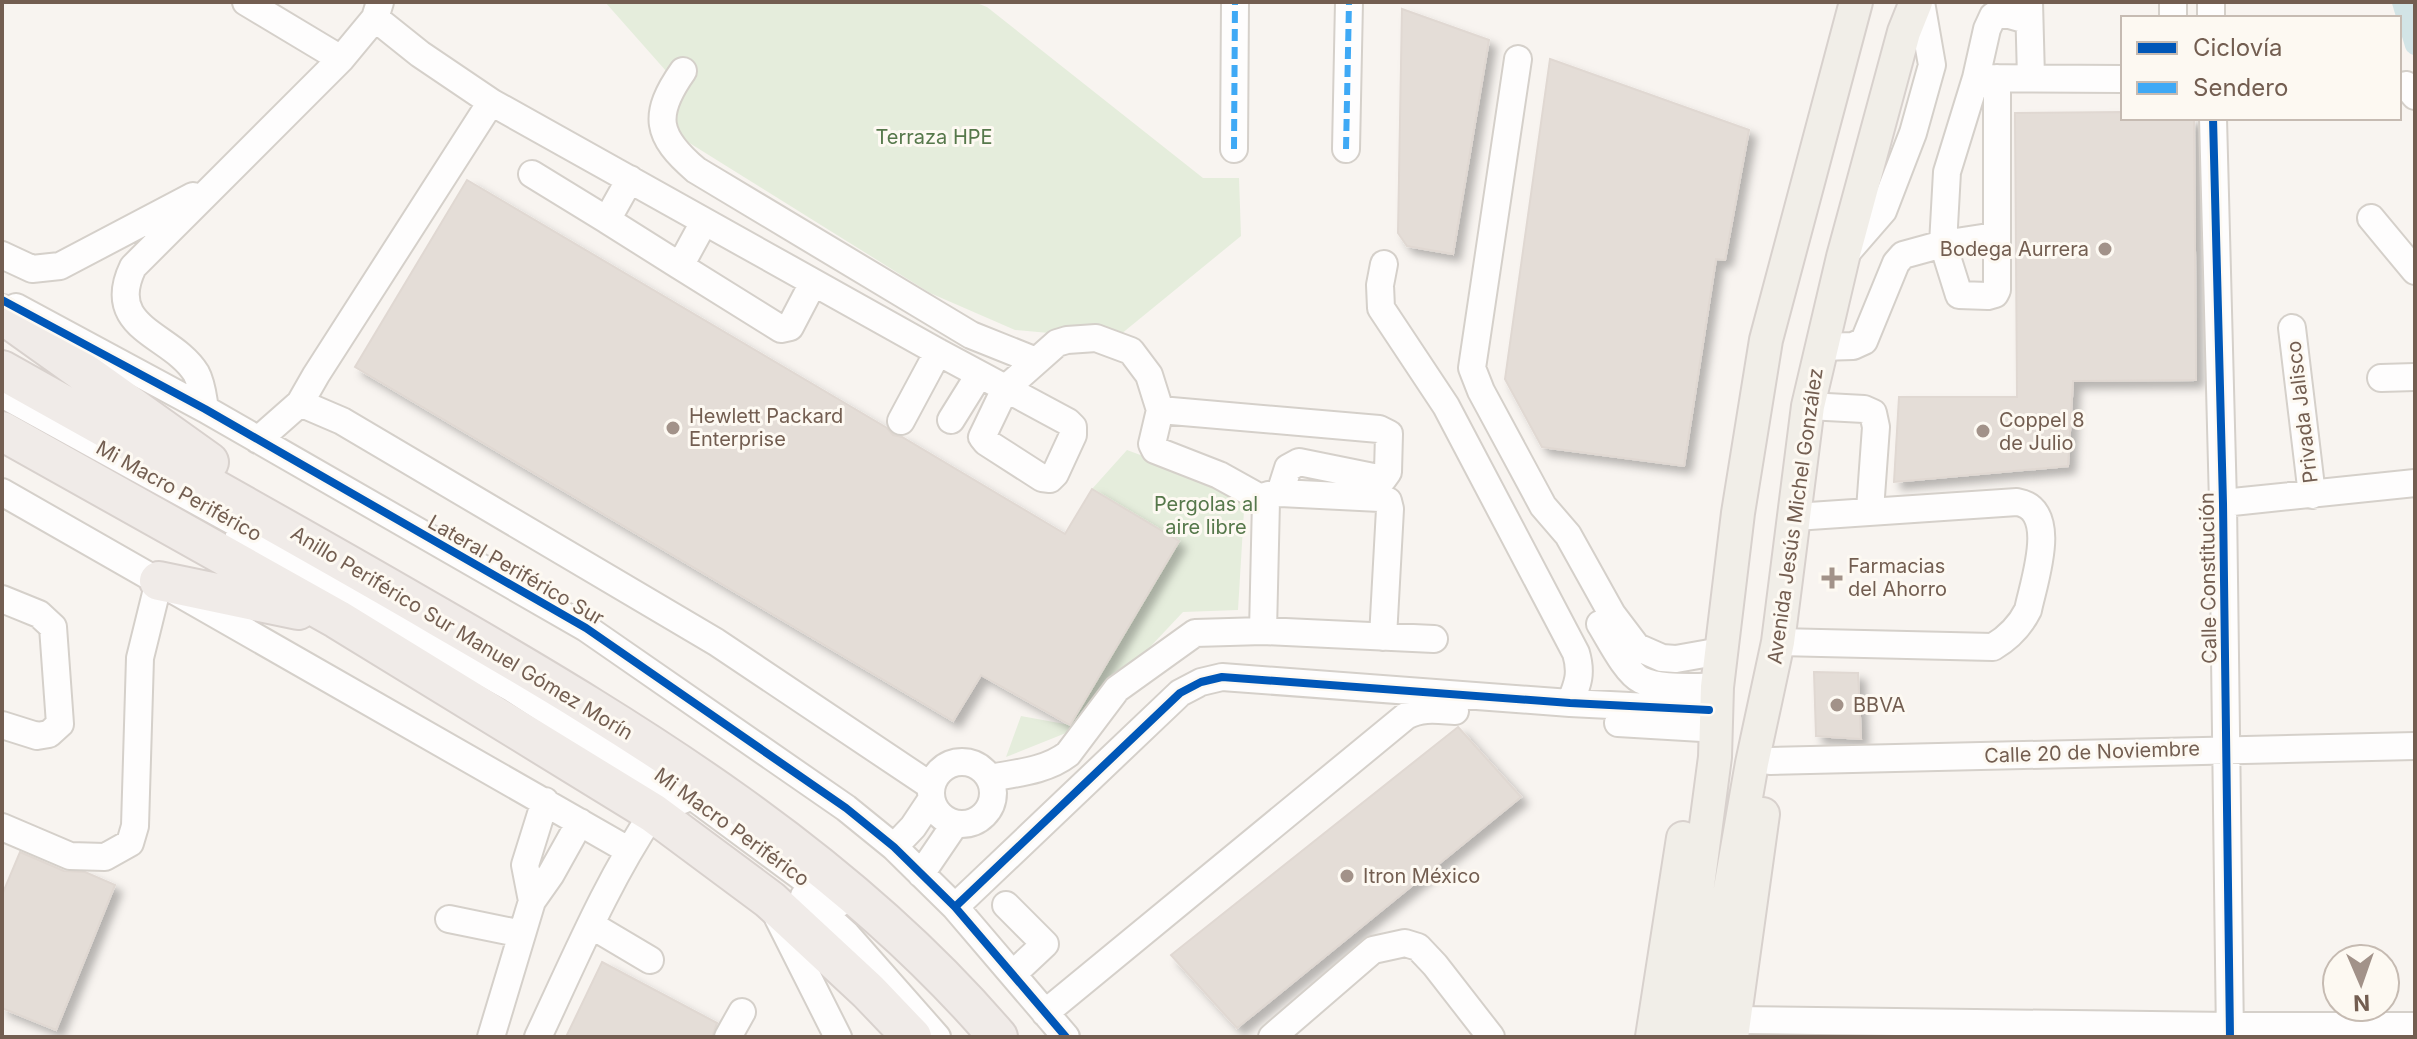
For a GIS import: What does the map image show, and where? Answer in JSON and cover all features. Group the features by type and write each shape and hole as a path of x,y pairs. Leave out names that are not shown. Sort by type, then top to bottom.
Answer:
{"highway":[{"path":"2,314 368,575"},
{"name":"Anillo Periférico Sur Manuel Gómez Morín","path":"2,370 368,575 558,686 751,816 868,906 966,1000 998,1037"},
{"path":"2,431 337,619 653,813 770,900 868,991 912,1037"},
{"path":"159,581 337,619"}],"main road":[{"path":"1652,1037 1695,754 1709,709 1721,651 1738,513 1766,340 1856,2"},
{"name":"Avenida Jesús Michel González","path":"1704,1037 1752,763 1778,642 1808,406 1820,347 1904,32 1919,2"},
{"path":"1733,1029 1770,761 1769,692"},
{"path":"1678,1037 1715,757 1709,709"}],"street":[{"path":"246,2 341,59"},
{"path":"1234,149 1235,2"},
{"path":"1346,149 1349,2"},
{"path":"205,409 197,376 190,365 132,318 126,292 133,267 341,59 378,10 420,54 491,102 1005,389 1057,343 1096,338 1114,343 1131,351 1149,375 1160,410 1152,444 1155,450 1273,497 1380,498 1388,501 1383,637"},
{"path":"1986,78 1947,172 1943,244 1957,294 1988,296 1997,290 1986,78 1987,29 1993,16 2028,11 2031,78"},
{"path":"1518,59 1472,368 1481,391 1543,506 1553,539 1595,617 1631,672 1641,680 1657,684 1709,709"},
{"path":"683,71 669,91 662,117 665,137 674,151 696,170 971,335 1036,361"},
{"path":"1986,78 2121,79"},
{"path":"252,436 300,403 491,102"},
{"name":"Calle Constitución","path":"2213,120 2223,503 2230,1032"},
{"path":"677,204 696,170"},
{"path":"532,174 781,329 790,327 813,283"},
{"path":"607,220 630,179"},
{"path":"2,255 32,269 60,266 219,182"},
{"path":"2371,218 2415,271"},
{"path":"680,266 704,222"},
{"path":"1820,347 1853,346 1864,341 1896,263 1903,255 1943,244 1995,236"},
{"path":"1384,264 1380,285 1381,308 1446,406 1576,653 1580,679 1570,703"},
{"name":"Lateral Periférico Sur","path":"2,300 205,409 586,628 846,808 894,847 955,907 1005,966 1044,1025 1066,1037"},
{"name":"Privada Jalisco","path":"2292,328 2312,495"},
{"path":"901,421 938,352"},
{"path":"252,436 316,375"},
{"path":"951,420 979,375"},
{"path":"2381,378 2415,377"},
{"name":"Mi Macro Periférico","path":"2,394 525,682 672,780 859,920 949,1007 975,1037"},
{"name":"Mi Macro Periférico","path":"2,403 513,689 665,787 770,865 847,935 937,1037"},
{"path":"300,403 342,421 716,642 931,793 940,816 955,824 971,824 986,815 994,792 990,778 979,767 958,762 944,768 931,793 913,827 894,847"},
{"path":"1808,406 1864,409 1873,413 1876,427 1870,510"},
{"path":"1160,410 1379,429 1389,434 1388,472 1383,479 1299,462 1288,468 1273,497 1263,631"},
{"path":"2223,503 2415,483"},
{"path":"2,492 628,850"},
{"path":"1778,642 1993,647 2005,640 2028,610 2042,535 2038,513 2026,503 1870,510 1795,517"},
{"path":"1543,506 1568,535 1612,614 1637,647 1662,658 1676,659 1721,651"},
{"path":"2,827 70,856 105,857 130,843 135,826 140,658 159,581"},
{"path":"2,599 39,614 53,627 60,724 49,734 37,736 2,725"},
{"path":"990,778 1050,766 1060,761 1117,689 1189,636 1209,631 1263,631 1434,639"},
{"path":"955,907 1180,693 1201,682 1222,677 1570,703 1709,709"},
{"path":"1044,1025 1415,711 1709,709"},
{"name":"Calle 20 de Noviembre","path":"1770,761 2415,746"},
{"path":"532,901 525,865 545,801"},
{"path":"538,1037 628,850 653,813"},
{"path":"491,1037 532,901 580,822"},
{"path":"921,874 955,824"},
{"path":"770,900 838,1037"},
{"path":"1005,966 1045,944 1006,905"},
{"path":"449,919 522,934"},
{"path":"591,925 650,960"},
{"path":"1272,1037 1373,950 1405,943 1418,947 1435,965 1491,1037"},
{"path":"728,1037 742,1012"},
{"path":"1733,1029 2230,1032 2415,1026"}],"green space":[{"name":"Terraza HPE","path":"605,2 974,2 987,7 1203,178 1239,178 1241,236 1115,339 1015,330 930,293 675,134 674,80"},
{"name":"Pergolas al aire libre","path":"1127,450 1245,494 1238,610 1183,612 1071,731 1006,757 1021,716 1070,725 1179,542 1092,489"}],"building":[{"path":"1402,9 1489,40 1453,254 1407,246 1398,233"},
{"path":"1550,59 1749,130 1725,260 1716,259 1684,466 1542,447 1505,379"},
{"name":"Bodega Aurrera","path":"2121,112 2121,120 2194,120 2196,380 2073,381 2068,466 1894,482 1899,397 2017,397 2015,113"},
{"name":"Hewlett Packard Enterprise","path":"467,180 887,428 893,435 902,437 1065,534 1092,489 1179,541 1070,725 981,675 953,721 355,367"},
{"name":"BBVA","path":"1814,672 1858,673 1861,739 1816,736"},
{"name":"Itron México","path":"1458,727 1521,797 1237,1028 1171,955"},
{"path":"20,852 64,871 85,872 115,885 56,1030 2,1008 2,895"},
{"path":"602,962 717,1023 712,1037 566,1037"}],"waterway":[{"path":"2402,2 2415,45"}],"marked path":[{"path":"1234,149 1235,2"},
{"path":"1346,149 1349,2"}],"cycle path":[{"path":"2213,120 2223,503 2230,1037"},
{"path":"2,300 205,409 586,628 846,808 894,847 955,907 1066,1037"},
{"path":"955,907 1180,693 1201,682 1222,677 1570,703 1709,710"}],"place":[{"name":"Bodega Aurrera","path":"2105,249"},
{"name":"Hewlett Packard Enterprise","path":"673,428"},
{"name":"Coppel 8 de Julio","path":"1983,431"},
{"name":"Farmacias del Ahorro","path":"1832,578"},
{"name":"BBVA","path":"1837,705"},
{"name":"Itron México","path":"1347,876"}]}
